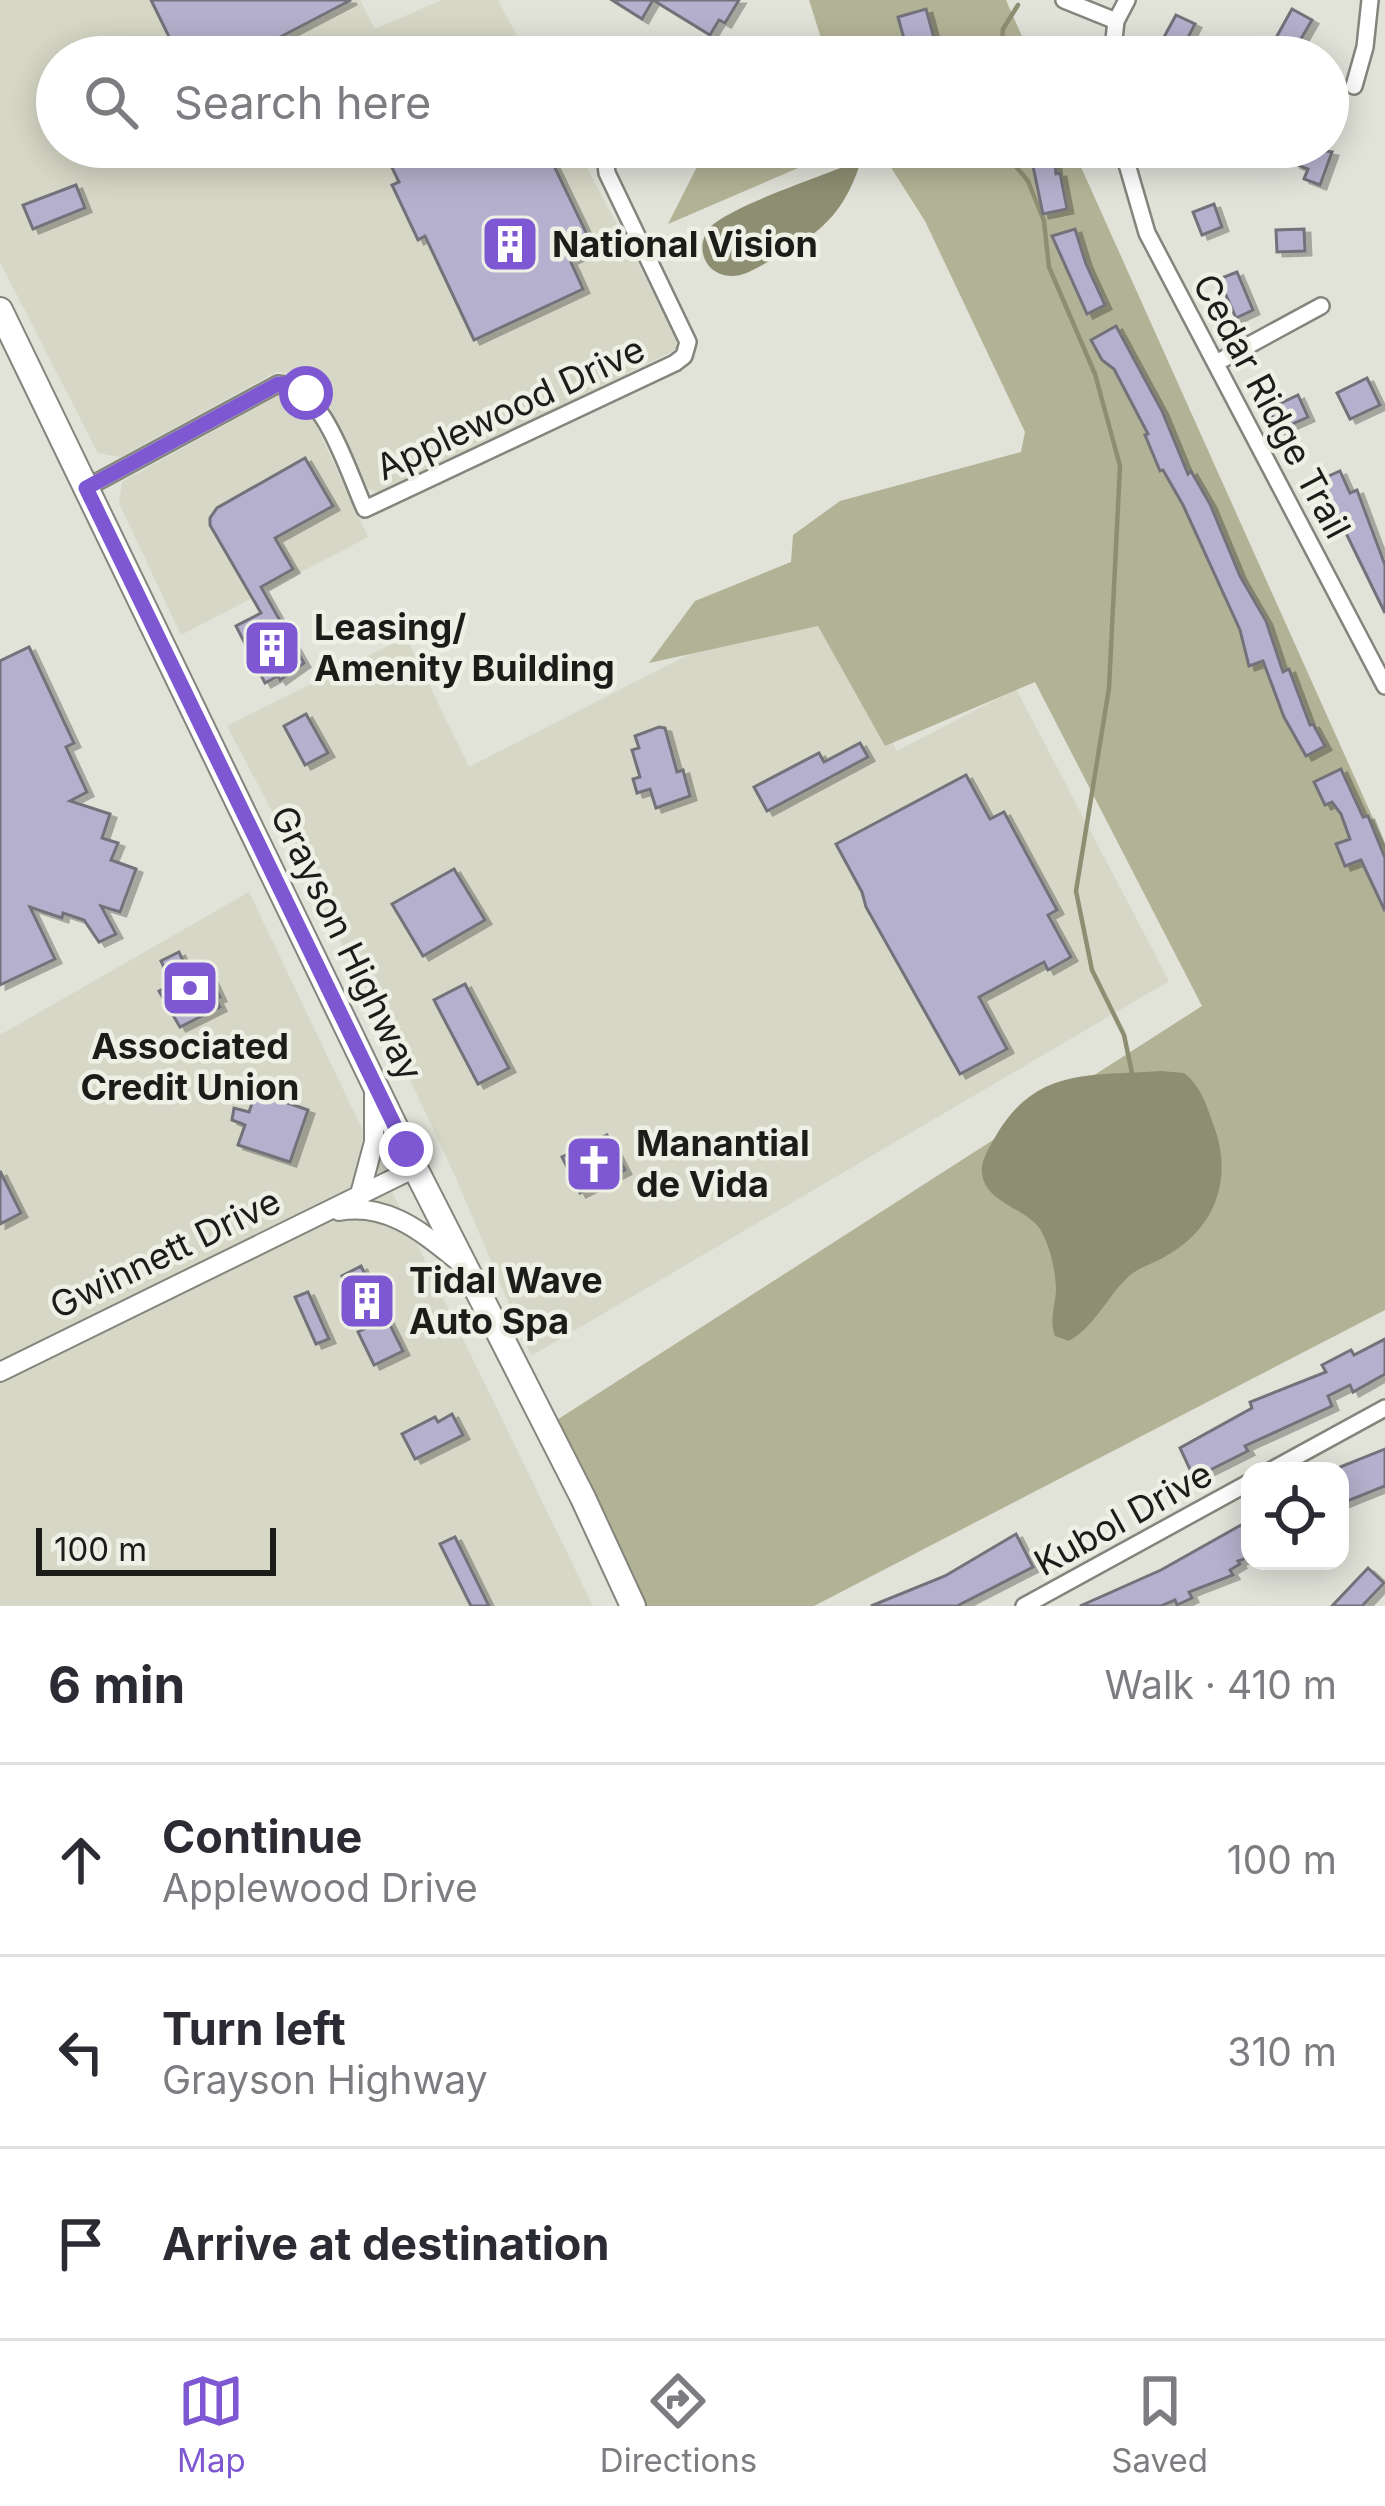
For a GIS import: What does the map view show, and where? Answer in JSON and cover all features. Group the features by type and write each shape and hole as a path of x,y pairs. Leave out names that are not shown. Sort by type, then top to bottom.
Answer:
{"main road":[{"name":"Grayson Highway","path":"0,310 633,1606"}],"street":[{"path":"1064,0 1117,21"},
{"path":"1115,36 1127,0"},
{"path":"1354,86 1365,47 1370,0"},
{"name":"Applewood Drive","path":"86,488 278,384 287,384 316,403 365,509 676,363 688,342 606,168"},
{"name":"Cedar Ridge Trail","path":"1128,168 1148,233 1385,686"},
{"path":"1216,363 1321,306"},
{"path":"360,1194 374,1142 374,1080"},
{"name":"Gwinnett Drive","path":"0,1372 416,1168"},
{"path":"316,1215 363,1207 386,1213 418,1230 463,1265"},
{"name":"Kubol Drive","path":"1286,1462 1385,1408"},
{"name":"Kubol Drive","path":"1024,1606 1241,1487"}],"shaded area":[{"path":"0,0 360,0 375,29 442,0 498,0 517,36 36,36 36,168 587,168 675,334 677,349 382,494 366,487 324,396 293,373 276,372 121,457 98,453 0,262"},
{"path":"809,0 1006,0 1022,36 820,36"},
{"path":"696,168 798,168 668,224"},
{"path":"840,168 859,168 836,211 803,241 741,275 720,274 703,255 708,230 761,199"},
{"path":"891,168 1081,168 1385,845 1385,1310 814,1606 631,1606 549,1425 1202,1006 1035,682 885,746 818,626 649,663 695,601 791,562 793,535 840,501 1021,452 1025,432 925,221"},
{"path":"282,393 308,408 368,537 181,635 119,503 122,482"},
{"path":"813,591 897,751 1016,689 1169,981 531,1356 382,1020 227,726 406,637 469,767"},
{"path":"249,892 593,1606 0,1606 0,1035"},
{"path":"1184,1073 1207,1106 1222,1167 1215,1202 1183,1245 1130,1275 1078,1335 1069,1341 1055,1336 1056,1283 1047,1243 1034,1222 990,1191 982,1173 985,1155 1010,1116 1045,1087 1087,1076"}],"building":[{"path":"151,0 351,0 282,36 169,36"},
{"path":"612,0 653,0 642,19"},
{"path":"653,0 739,0 725,23 719,20 710,35"},
{"path":"926,9 933,36 903,36 898,17"},
{"path":"1292,9 1312,20 1303,36 1277,36"},
{"path":"1176,15 1195,24 1189,36 1165,36"},
{"name":"National Vision","path":"392,168 555,168 594,249 570,260 583,289 474,340 425,236 418,240 392,185 399,182"},
{"path":"1033,168 1055,168 1067,209 1043,214"},
{"path":"1326,168 1320,185 1304,179 1308,169"},
{"path":"76,185 85,208 33,229 23,205"},
{"path":"1214,204 1222,227 1202,235 1193,212"},
{"path":"1075,229 1105,305 1087,314 1052,236"},
{"path":"1304,229 1305,251 1277,252 1276,230"},
{"path":"1237,272 1253,310 1236,318 1219,279"},
{"path":"1116,326 1162,411 1188,474 1191,471 1210,504 1240,576 1266,621 1283,672 1289,669 1310,725 1325,746 1306,756 1284,717 1263,661 1249,666 1240,630 1183,505 1160,471 1148,434 1114,369 1102,360 1091,340"},
{"path":"1367,378 1380,405 1350,419 1337,393"},
{"path":"1298,395 1308,417 1279,430 1269,409"},
{"path":"305,458 333,506 275,538 293,569 261,587 304,663 280,680 278,676 265,683 236,626 261,613 210,518 217,508"},
{"path":"1340,471 1350,493 1357,490 1385,565 1385,613 1320,480"},
{"path":"29,647 74,743 66,747 87,792 70,801 110,814 102,838 118,843 111,860 136,869 120,912 101,906 116,934 99,942 84,920 30,907 55,959 0,985 0,661"},
{"path":"306,714 328,753 305,765 284,726"},
{"path":"665,728 677,772 683,770 690,796 656,808 650,789 637,793 633,779 640,777 632,750 639,748 635,736"},
{"path":"860,743 868,757 767,811 754,787 819,753 824,762"},
{"path":"1341,769 1385,858 1385,911 1361,860 1345,866 1336,844 1350,839 1341,814 1332,802 1325,805 1314,782"},
{"path":"966,775 990,819 1004,812 1057,910 1048,915 1071,957 1048,970 1044,962 979,997 1007,1049 960,1074 836,844"},
{"path":"454,869 485,920 423,956 392,904"},
{"name":"Associated Credit Union","path":"179,952 190,976 202,970 220,997 216,999 220,1007 180,1027 159,991 172,984 161,961"},
{"path":"465,984 509,1068 478,1084 434,1000"},
{"path":"256,1092 308,1110 290,1162 238,1145 245,1125 232,1120 234,1108 249,1112"},
{"name":"Manantial de Vida","path":"607,1135 625,1170 580,1193 562,1157"},
{"path":"0,1171 21,1213 0,1224"},
{"name":"Tidal Wave Auto Spa","path":"361,1266 403,1351 374,1365 358,1332 368,1327 342,1276"},
{"path":"308,1292 329,1339 316,1344 295,1297"},
{"path":"1385,1339 1385,1374 1353,1392 1350,1385 1328,1396 1332,1406 1245,1446 1248,1451 1194,1478 1180,1448 1252,1408 1250,1402 1326,1372 1322,1365"},
{"path":"452,1414 463,1435 415,1459 402,1434"},
{"path":"1385,1449 1385,1486 1349,1500 1349,1463"},
{"path":"1241,1525 1241,1560 1230,1570 1233,1575 1189,1592 1192,1598 1177,1605 1175,1600 1161,1606 1080,1606 1161,1570"},
{"path":"1016,1534 1033,1567 957,1606 871,1606 945,1576"},
{"path":"455,1537 489,1606 471,1606 440,1544"},
{"path":"1368,1568 1384,1583 1362,1606 1332,1606"}],"waterway":[{"path":"1002,36 1018,5"},
{"path":"1017,168 1028,181 1044,221 1049,267 1095,374 1120,466 1109,688 1076,891 1092,970 1124,1035 1132,1073"}],"place":[{"name":"National Vision","path":"510,244"},
{"name":"Leasing/ Amenity Building","path":"272,648"},
{"name":"Associated Credit Union","path":"190,988"},
{"name":"Manantial de Vida","path":"594,1164"},
{"name":"Tidal Wave Auto Spa","path":"367,1301"}],"route":[{"path":"306,393 278,384 86,488 406,1149"}]}
